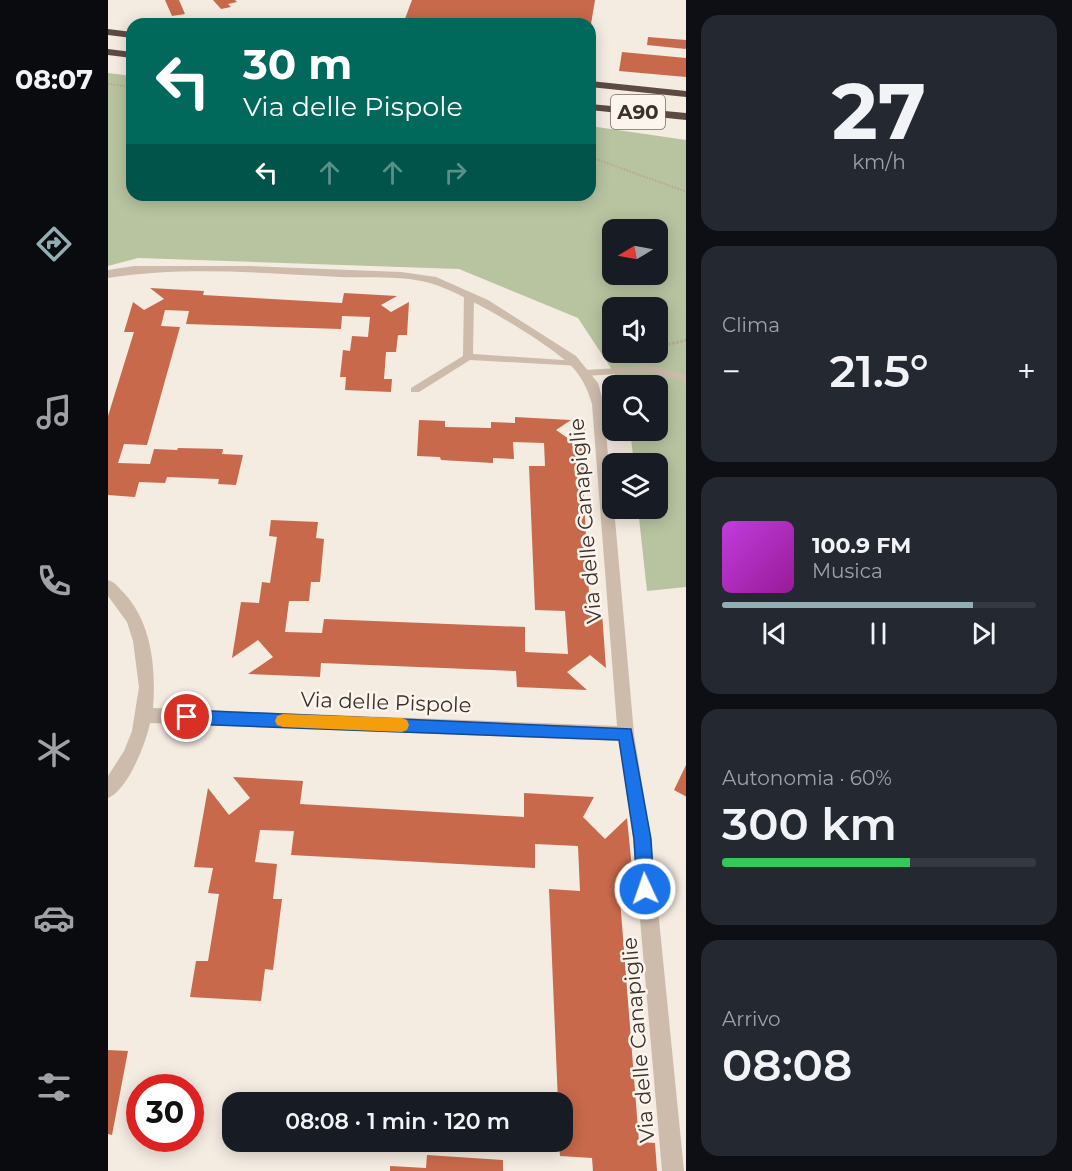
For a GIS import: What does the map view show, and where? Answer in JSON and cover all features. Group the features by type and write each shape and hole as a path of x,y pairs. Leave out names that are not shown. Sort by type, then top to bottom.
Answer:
{"highway":[{"path":"108,32 126,34"},
{"path":"108,52 126,54"},
{"name":"A90","path":"596,85 686,94"},
{"name":"A90","path":"596,107 686,117"}],"street":[{"path":"108,273 134,270 248,269 401,276 432,280 469,295 532,331 581,368"},
{"name":"Via delle Canapiglie","path":"581,368 592,383 598,404 626,734 642,839 673,1171"},
{"path":"108,586 123,602 139,633 145,662 144,715 133,750 108,790"},
{"name":"Via delle Pispole","path":"144,715 626,734"}],"lane":[{"path":"468,357 469,295"},
{"path":"415,390 468,357 581,368 650,369 686,379"}],"path":[{"path":"108,84 126,86"},
{"path":"596,159 686,192"},
{"path":"668,344 686,340"}],"green space":[{"path":"108,73 126,75 126,201 596,201 596,127 686,140 686,587 647,591 639,519 668,519 668,453 633,453 631,441 668,441 668,375 615,375 608,363 668,363 668,297 602,297 602,355 578,318 459,269 138,258 108,266"}],"building":[{"path":"165,0 179,0 185,14 172,16"},
{"path":"213,0 235,0 237,2 228,4 231,7 221,9"},
{"path":"412,0 595,0 592,18 405,18"},
{"path":"648,37 686,40 686,49 647,45"},
{"path":"622,52 686,58 686,77 619,71"},
{"path":"150,288 204,291 203,295 342,303 344,293 397,296 381,305 391,312 409,302 407,335 398,335 396,352 386,352 384,379 392,379 391,392 345,390 346,377 340,377 343,350 350,351 352,336 368,337 370,317 342,316 341,329 186,324 189,311 165,310 161,326 180,327 147,445 124,444 118,463 150,464 154,449 223,449 222,454 243,455 236,485 218,484 219,479 167,477 165,483 139,482 135,497 108,495 108,416 134,332 124,332 133,302 144,310 164,299"},
{"path":"515,417 571,420 556,430 569,439 585,428 589,478 583,479 590,612 602,613 606,668 590,655 567,672 587,690 517,687 516,671 321,663 320,677 248,674 273,657 258,640 232,658 241,602 259,603 262,582 270,583 277,537 269,536 271,520 318,522 316,538 324,539 320,582 311,582 309,601 289,601 285,632 322,633 324,619 525,627 525,652 568,654 565,611 535,610 529,466 545,466 544,443 513,442 514,459 493,458 493,463 417,456 419,420 445,421 445,427 491,428 491,422 515,423"},
{"path":"686,765 686,796 674,790"},
{"path":"233,777 303,781 300,804 524,817 524,793 594,797 583,817 605,839 627,818 635,900 620,899 639,1142 655,1143 657,1171 593,1171 592,1158 560,1156 560,1152 573,1152 573,1092 558,1092 549,889 580,891 578,846 535,844 535,868 291,855 294,831 260,830 255,862 277,864 273,899 282,899 273,970 265,969 261,1001 190,997 196,961 208,961 219,894 208,893 213,868 194,867 208,788 229,815 250,798"},
{"path":"108,1050 128,1051 112,1135 108,1134"},
{"path":"427,1155 503,1160 503,1171 390,1171 390,1166 426,1168"}],"slow traffic":[{"path":"283,721 402,725"}],"route":[{"path":"187,717 626,734 642,839 645,889"}]}
